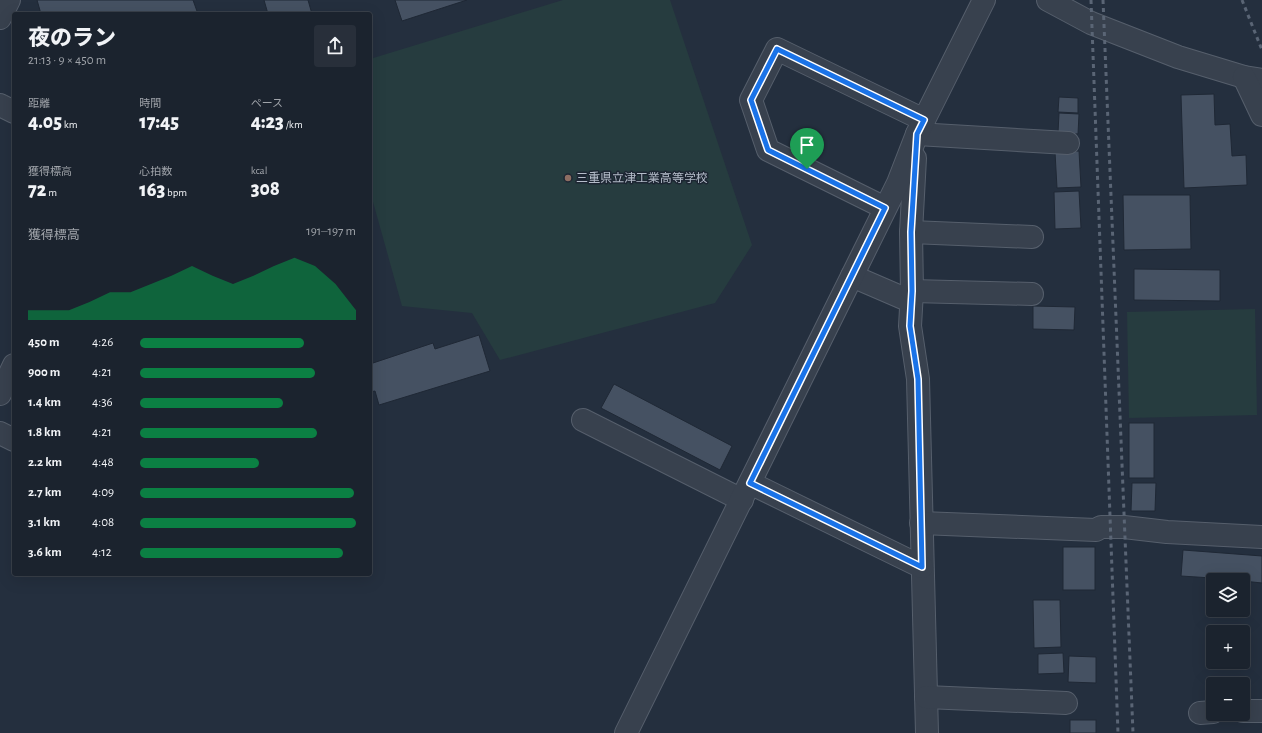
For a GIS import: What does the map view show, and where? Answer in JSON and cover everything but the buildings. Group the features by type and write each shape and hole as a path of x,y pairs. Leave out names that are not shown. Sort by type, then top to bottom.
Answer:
{"street":[{"path":"0,18 9,0"},
{"path":"626,733 898,183 920,127 984,0"},
{"path":"1048,0 1091,23 1178,57 1253,78 1262,115"},
{"path":"885,208 768,150 751,100 777,49 920,127 1068,143"},
{"path":"0,105 12,111"},
{"path":"920,127 911,232 912,295 910,326 918,379 926,733"},
{"path":"911,232 1032,237"},
{"path":"852,276 903,298 912,295 1032,294"},
{"path":"0,394 12,369"},
{"path":"583,420 922,567"},
{"path":"0,433 12,439"},
{"path":"921,523 1096,530 1101,527 1124,527 1167,532 1262,537"},
{"path":"926,696 1066,703"},
{"path":"1250,711 1262,710"}],"green space":[{"name":"三重県立津工業高等学校","path":"563,0 670,0 752,245 715,303 500,360 472,313 402,306 372,198 372,58"},
{"path":"1255,309 1257,415 1129,418 1127,312"}],"railway":[{"path":"1091,0 1118,733"},
{"path":"1103,0 1133,733"},
{"path":"1242,0 1262,50"}],"place":[{"name":"三重県立津工業高等学校","path":"568,178"}],"route":[{"path":"777,49 924,120 917,134 911,232 912,291 910,326 918,379 922,567 750,483 885,208 807,169 768,150 751,100 777,49"}]}
